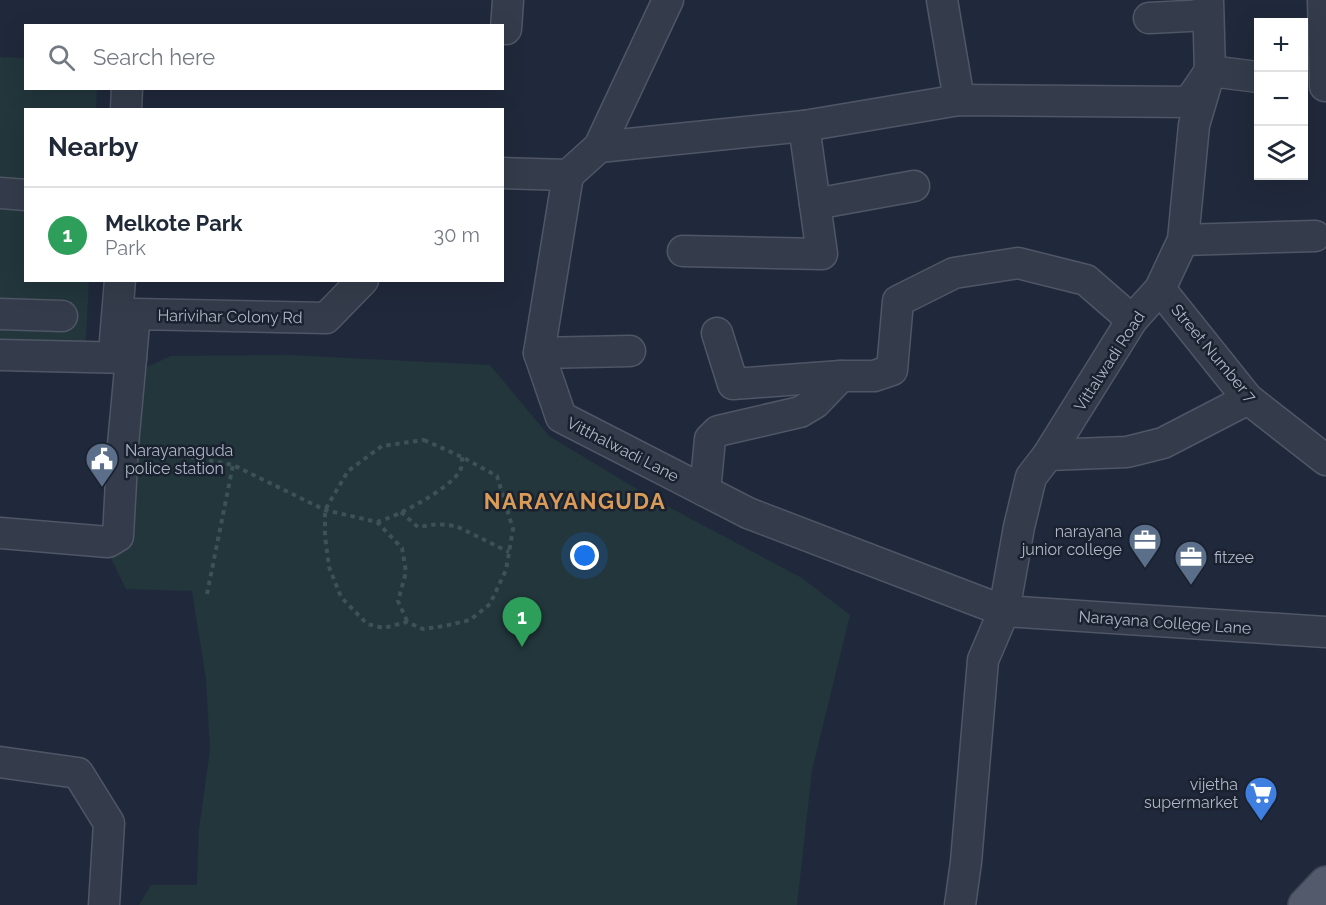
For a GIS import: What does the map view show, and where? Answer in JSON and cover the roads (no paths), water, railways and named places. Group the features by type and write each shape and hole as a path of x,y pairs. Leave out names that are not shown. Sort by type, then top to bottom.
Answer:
{"main road":[{"path":"1305,905 1326,884"}],"street":[{"path":"504,173 568,175 599,147 668,0"},
{"path":"942,0 959,100"},
{"path":"1318,85 1323,0"},
{"path":"1149,18 1208,8"},
{"name":"Vittalwadi Road","path":"960,905 966,862 983,660 1004,611 1019,527 1031,477 1048,455 1132,320 1160,289 1183,240 1194,125 1209,71 1208,8"},
{"path":"599,147 804,126 959,100 1188,102 1209,71 1254,77"},
{"path":"126,108 127,90"},
{"path":"683,251 822,254 804,126"},
{"name":"Vitthalwadi Lane","path":"568,175 538,353 561,417 748,513 1004,611"},
{"path":"815,204 914,186"},
{"path":"0,194 24,195"},
{"path":"1183,240 1315,236"},
{"path":"717,333 733,384 841,376 874,376 892,370 898,301 954,273 1018,263 1086,280 1132,320"},
{"path":"0,355 122,358 120,282"},
{"name":"Harivihar Colony Rd","path":"0,533 108,542 118,537 123,445 122,358 135,314 326,318 361,282"},
{"name":"Street Number 7","path":"1160,289 1248,399 1326,460"},
{"path":"0,314 62,316"},
{"path":"538,353 630,351"},
{"path":"705,491 711,439 718,431 800,412 815,403 841,376"},
{"path":"1048,455 1127,452 1163,442 1248,399"},
{"name":"Narayana College Lane","path":"1004,611 1326,632"},
{"path":"0,762 78,773 109,823 104,905"}],"place":[{"name":"Narayanaguda police station","path":"102,488"},
{"name":"narayana junior college","path":"1145,569"},
{"name":"fitzee","path":"1191,586"},
{"name":"Melkote Park","path":"522,647"},
{"name":"vijetha supermarket","path":"1261,822"}],"district":[{"name":"NARAYANGUDA","path":"575,501"}]}
